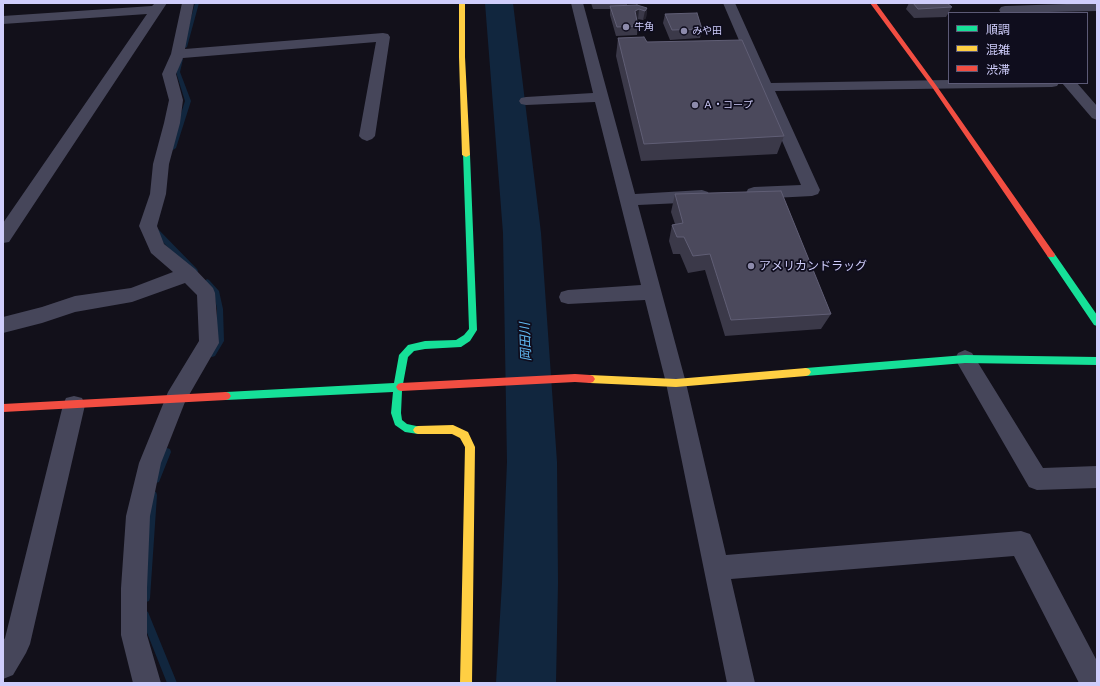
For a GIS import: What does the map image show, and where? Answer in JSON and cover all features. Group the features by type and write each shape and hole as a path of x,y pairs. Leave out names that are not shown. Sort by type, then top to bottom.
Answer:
{"street":[{"path":"147,683 134,635 134,588 138,516 150,463 176,399 198,359 209,343 206,293 188,274 157,248 148,226 158,194 161,164 172,123 176,100 169,74 178,54 188,3"},
{"path":"462,3 462,57 472,330 467,338 458,344 425,345 411,348 404,355 398,387 396,413 398,422 405,428 418,430 453,430 464,435 470,447 466,683"},
{"path":"577,3 676,383 741,683"},
{"path":"729,3 812,190 740,194"},
{"path":"873,3 934,86 1097,322"},
{"path":"3,20 159,7"},
{"path":"3,237 159,7"},
{"path":"1006,12 1005,10 1097,7"},
{"path":"178,54 383,37 367,136"},
{"path":"767,87 1013,84"},
{"path":"1070,84 1097,115"},
{"path":"526,101 601,97"},
{"path":"628,200 716,195"},
{"path":"3,325 42,315 75,304 132,295 188,274"},
{"path":"568,297 652,292"},
{"path":"965,359 1037,479 1097,477"},
{"path":"3,408 575,378 676,383 965,359 1097,361"},
{"path":"3,665 17,644 74,405"},
{"path":"716,568 1021,543 1094,683"}],"building":[{"path":"913,3 947,3 952,7 918,9"},
{"path":"637,5 647,8 645,11 639,9 635,11 638,26 617,27 610,6"},
{"path":"697,13 702,29 672,30 665,14"},
{"path":"644,37 647,42 742,40 784,136 644,144 618,38"},
{"path":"781,191 831,314 731,320 710,254 693,256 684,237 677,237 672,225 683,223 675,194"}],"waterway":[{"path":"185,47 197,3"},
{"name":"岡田川","path":"499,3 522,233 532,462 530,583 526,683"},
{"path":"173,148 188,101 178,72 181,59"},
{"path":"155,230 195,271"},
{"path":"207,282 217,293 220,309 221,341 212,354"},
{"path":"156,479 167,452"},
{"path":"146,598 153,495"},
{"path":"145,615 172,683"}],"traffic: fast":[{"path":"418,430 405,428 398,422 396,413 398,387 404,355 411,348 425,345 458,344 467,338 473,330 466,155"},
{"path":"1051,255 1097,322"},
{"path":"806,372 965,359 1097,361"},
{"path":"226,396 401,387"}],"traffic: slow":[{"path":"462,3 462,57 466,155"},
{"path":"590,379 676,383 806,372"},
{"path":"418,430 453,429 464,435 470,447 466,683"}],"traffic: jam":[{"path":"873,3 934,86 1051,255"},
{"path":"401,387 575,378 590,379"},
{"path":"3,408 226,396"}],"place":[{"name":"牛角","path":"626,27"},
{"name":"みや田","path":"684,31"},
{"name":"Ａ・コープ","path":"695,105"},
{"name":"アメリカンドラッグ","path":"751,266"}]}
